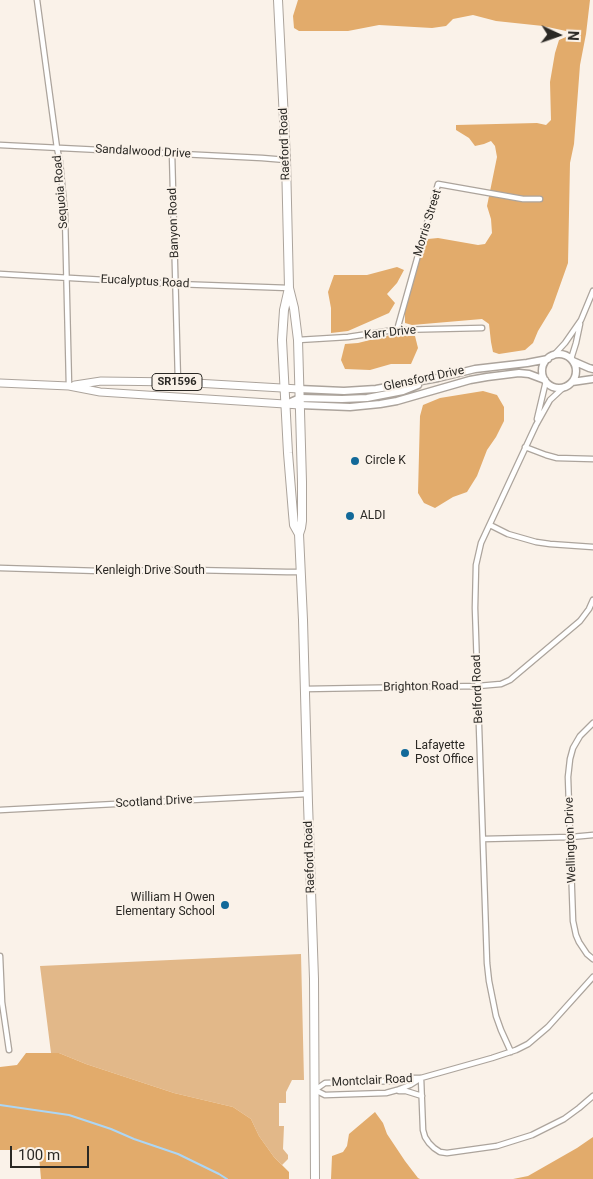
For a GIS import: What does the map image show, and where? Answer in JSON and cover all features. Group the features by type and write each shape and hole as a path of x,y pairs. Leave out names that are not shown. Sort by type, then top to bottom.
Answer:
{"highway":[{"name":"Raeford Road","path":"278,0 286,160 289,288 294,308 298,340 300,397 302,520 299,534 313,947 315,1179"},
{"name":"Raeford Road","path":"289,288 283,315 282,340 292,514 294,525 299,534"}],"main road":[{"path":"593,369 559,354 551,357 545,363 543,369 546,381 553,387 564,388 572,382 593,379"},
{"name":"Glensford Drive","path":"300,397 342,400 368,398 403,391 438,378 475,369 551,357"},
{"path":"572,360 576,366 572,382"},
{"name":"Glensford Drive","path":"300,397 343,407 380,404 487,377 519,373 529,374 546,381"},
{"name":"SR1596","path":"69,386 101,381 178,382 285,388 300,397"},
{"name":"SR1596","path":"0,383 69,386 100,392 285,404"},
{"path":"285,404 300,397"}],"street":[{"name":"Sequoia Road","path":"37,0 60,162 65,215 69,386"},
{"name":"Sandalwood Drive","path":"0,145 286,160"},
{"name":"Banyon Road","path":"172,153 178,382"},
{"name":"Morris Street","path":"397,330 438,184 523,199 540,199"},
{"name":"Eucalyptus Road","path":"0,274 289,288"},
{"path":"572,360 581,320 593,291"},
{"path":"551,357 565,344 581,320"},
{"name":"Karr Drive","path":"298,340 348,337 397,330 482,328"},
{"name":"Belford Road","path":"536,425 546,381"},
{"name":"Belford Road","path":"511,1052 496,1016 489,981 475,608 476,565 481,543 525,447 550,400 564,388"},
{"path":"525,447 546,456 557,458 593,459"},
{"path":"490,524 508,534 536,542 593,547"},
{"name":"Kenleigh Drive South","path":"0,568 100,571 301,572"},
{"name":"Brighton Road","path":"305,689 497,685 510,680 580,621 593,600"},
{"name":"Wellington Drive","path":"593,723 584,730 576,742 570,759 568,777 574,928 583,948 593,960"},
{"name":"Scotland Drive","path":"0,810 308,794"},
{"path":"483,840 571,837 593,834"},
{"path":"0,956 1,1002 9,1050"},
{"name":"Montclair Road","path":"421,1078 410,1085 386,1093 325,1095 315,1090 325,1083 395,1081 421,1078 511,1052 528,1044 548,1027 593,977"},
{"path":"421,1078 423,1130 425,1137 428,1144 440,1152 447,1153 497,1146 532,1135 564,1118 593,1096"},
{"path":"397,1090 422,1096"}],"shaded area":[{"path":"298,0 590,0 580,65 574,144 570,163 568,263 552,308 533,343 525,350 499,354 493,352 489,324 482,319 412,325 405,323 405,308 424,243 428,239 438,238 478,245 485,244 492,233 491,219 487,206 497,157 495,146 491,141 475,146 469,138 456,130 456,125 537,123 546,125 551,120 550,82 555,53 559,40 566,37 569,33 543,26 496,21 473,15 453,19 446,26 432,28 379,25 348,31 299,31 294,28 293,16"},
{"path":"397,267 404,270 397,283 387,294 395,303 389,313 348,331 331,333 331,308 328,292 334,275 367,275"},
{"path":"394,334 415,336 418,348 411,364 391,364 370,370 345,369 341,360 345,344 358,343"},
{"path":"483,391 497,395 504,407 504,421 487,450 477,476 467,492 453,497 435,508 424,503 418,493 420,416 423,405 440,398"},
{"path":"301,954 304,1080 292,1080 286,1092 286,1103 279,1103 279,1126 284,1126 283,1149 288,1155 288,1159 282,1165 259,1136 251,1119 233,1107 174,1093 86,1064 59,1053 51,1053 40,966"},
{"path":"26,1053 59,1053 86,1064 174,1093 233,1107 251,1119 259,1136 274,1157 289,1172 289,1179 41,1179 39,1156 25,1150 0,1150 0,1067 17,1065"},
{"path":"375,1112 405,1161 420,1179 331,1179 332,1156 343,1152 347,1146 349,1134"},
{"path":"593,1137 593,1179 513,1179 528,1176"}],"waterway":[{"path":"0,1105 69,1115 178,1154 227,1179"}],"place":[{"name":"Circle K","path":"355,461"},
{"name":"ALDI","path":"350,516"},
{"name":"Lafayette Post Office","path":"405,753"},
{"name":"William H Owen Elementary School","path":"225,905"}]}
